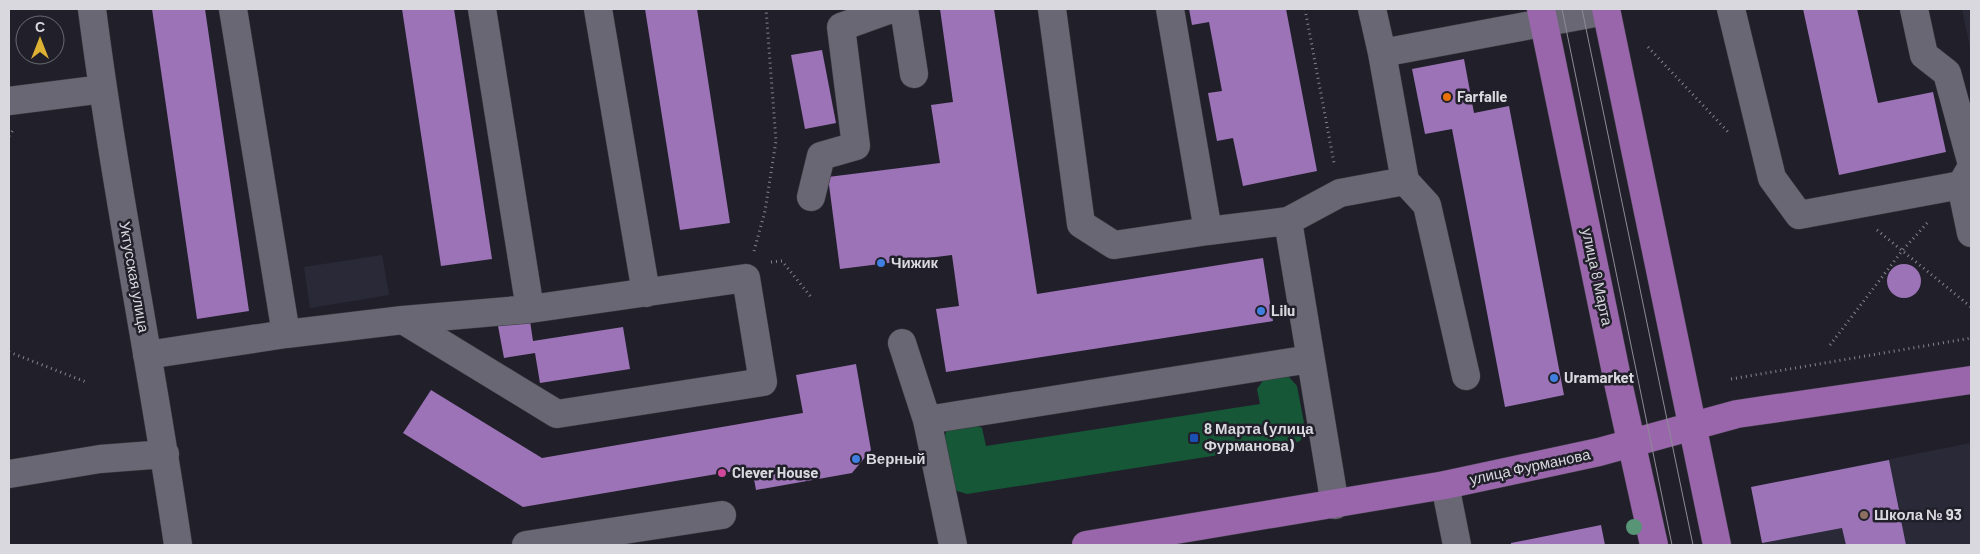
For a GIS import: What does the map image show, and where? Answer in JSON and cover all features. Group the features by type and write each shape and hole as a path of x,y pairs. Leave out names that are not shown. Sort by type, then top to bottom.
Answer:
{"main road":[{"path":"1606,10 1717,545"},
{"name":"улица 8 Марта","path":"1543,16 1654,545"},
{"name":"улица Фурманова","path":"1086,545 1445,485 1632,444 1737,414 1971,380"}],"street":[{"name":"Уктусская улица","path":"92,9 103,89 165,454 178,545"},
{"path":"233,9 286,334"},
{"path":"482,9 530,309"},
{"path":"598,9 646,292"},
{"path":"812,197 821,156 856,146 841,27 891,9"},
{"path":"904,9 914,74"},
{"path":"1052,9 1081,224 1114,246 1208,231 1288,222 1340,193 1405,181"},
{"path":"1170,9 1208,231"},
{"path":"1372,9 1382,53 1405,181 1427,205 1466,376"},
{"path":"1730,9 1772,178 1799,215 1848,206 1968,171"},
{"path":"1914,9 1924,55 1947,72 1968,171 1971,233"},
{"path":"1382,53 1543,16 1606,10"},
{"path":"9,101 103,89"},
{"path":"1288,222 1334,505"},
{"path":"147,355 286,334 403,320 530,309 746,278 763,382 557,414 403,320"},
{"path":"902,343 927,420 953,545"},
{"path":"927,420 1310,359"},
{"path":"9,474 100,459 165,454"},
{"path":"1445,485 1457,545"},
{"path":"526,545 722,515"}],"path":[{"path":"746,278 765,211 776,141 766,9"},
{"path":"1305,9 1340,193"},
{"path":"1648,47 1730,134"},
{"path":"1848,206 1971,307"},
{"path":"1830,345 1902,251 1929,222"},
{"path":"782,261 812,297"},
{"path":"1731,379 1971,338"},
{"path":"9,352 86,382"}],"shaded area":[{"path":"1962,9 1971,9 1971,52"},
{"path":"382,255 389,295 310,308 304,267"},
{"name":"Школа № 93","path":"1971,443 1971,545 1763,545 1751,487"}],"green space":[{"path":"1289,377 1297,386 1306,433 1300,441 967,494 957,491 952,485 944,438 947,429 972,423 982,428 986,446 1260,404 1257,389 1264,379"}],"building":[{"path":"152,9 205,9 249,311 197,319"},
{"path":"402,9 454,9 492,259 441,266"},
{"path":"645,9 697,9 730,223 680,230"},
{"path":"940,9 994,9 1037,294 1263,258 1273,321 946,372 936,309 959,306 952,255 840,269 828,177 940,163 931,105 953,102"},
{"path":"1189,9 1286,9 1317,171 1243,186 1233,138 1217,141 1208,93 1222,91 1209,22 1192,25"},
{"path":"1803,9 1857,9 1878,103 1933,92 1946,152 1839,175"},
{"path":"822,50 836,123 805,129 791,55"},
{"path":"1464,59 1474,113 1509,106 1564,395 1505,407 1452,129 1425,134 1412,69"},
{"path":"1904,264 1911,265 1916,269 1920,274 1920,288 1916,293 1911,297 1904,298 1897,297 1892,293 1888,288 1887,281 1888,274 1892,269 1897,265"},
{"path":"530,321 533,341 623,327 630,369 540,383 535,353 504,358 498,326"},
{"path":"856,364 871,450 852,473 756,490 752,468 523,507 403,433 431,390 542,458 803,413 796,375"},
{"path":"1889,460 1906,545 1846,545 1842,528 1762,543 1751,487"},
{"path":"1601,525 1605,545 1511,545 1511,543"}],"tram line":[{"path":"1562,9 1672,545"},
{"path":"1582,9 1693,545"}],"place":[{"name":"Farfalle","path":"1447,97"},
{"name":"Чижик","path":"881,263"},
{"name":"Lilu","path":"1261,311"},
{"name":"Uramarket","path":"1554,378"},
{"name":"8 Марта (улица Фурманова)","path":"1194,438"},
{"name":"Верный","path":"856,459"},
{"name":"Clever House","path":"722,473"},
{"name":"Школа № 93","path":"1864,515"}]}
